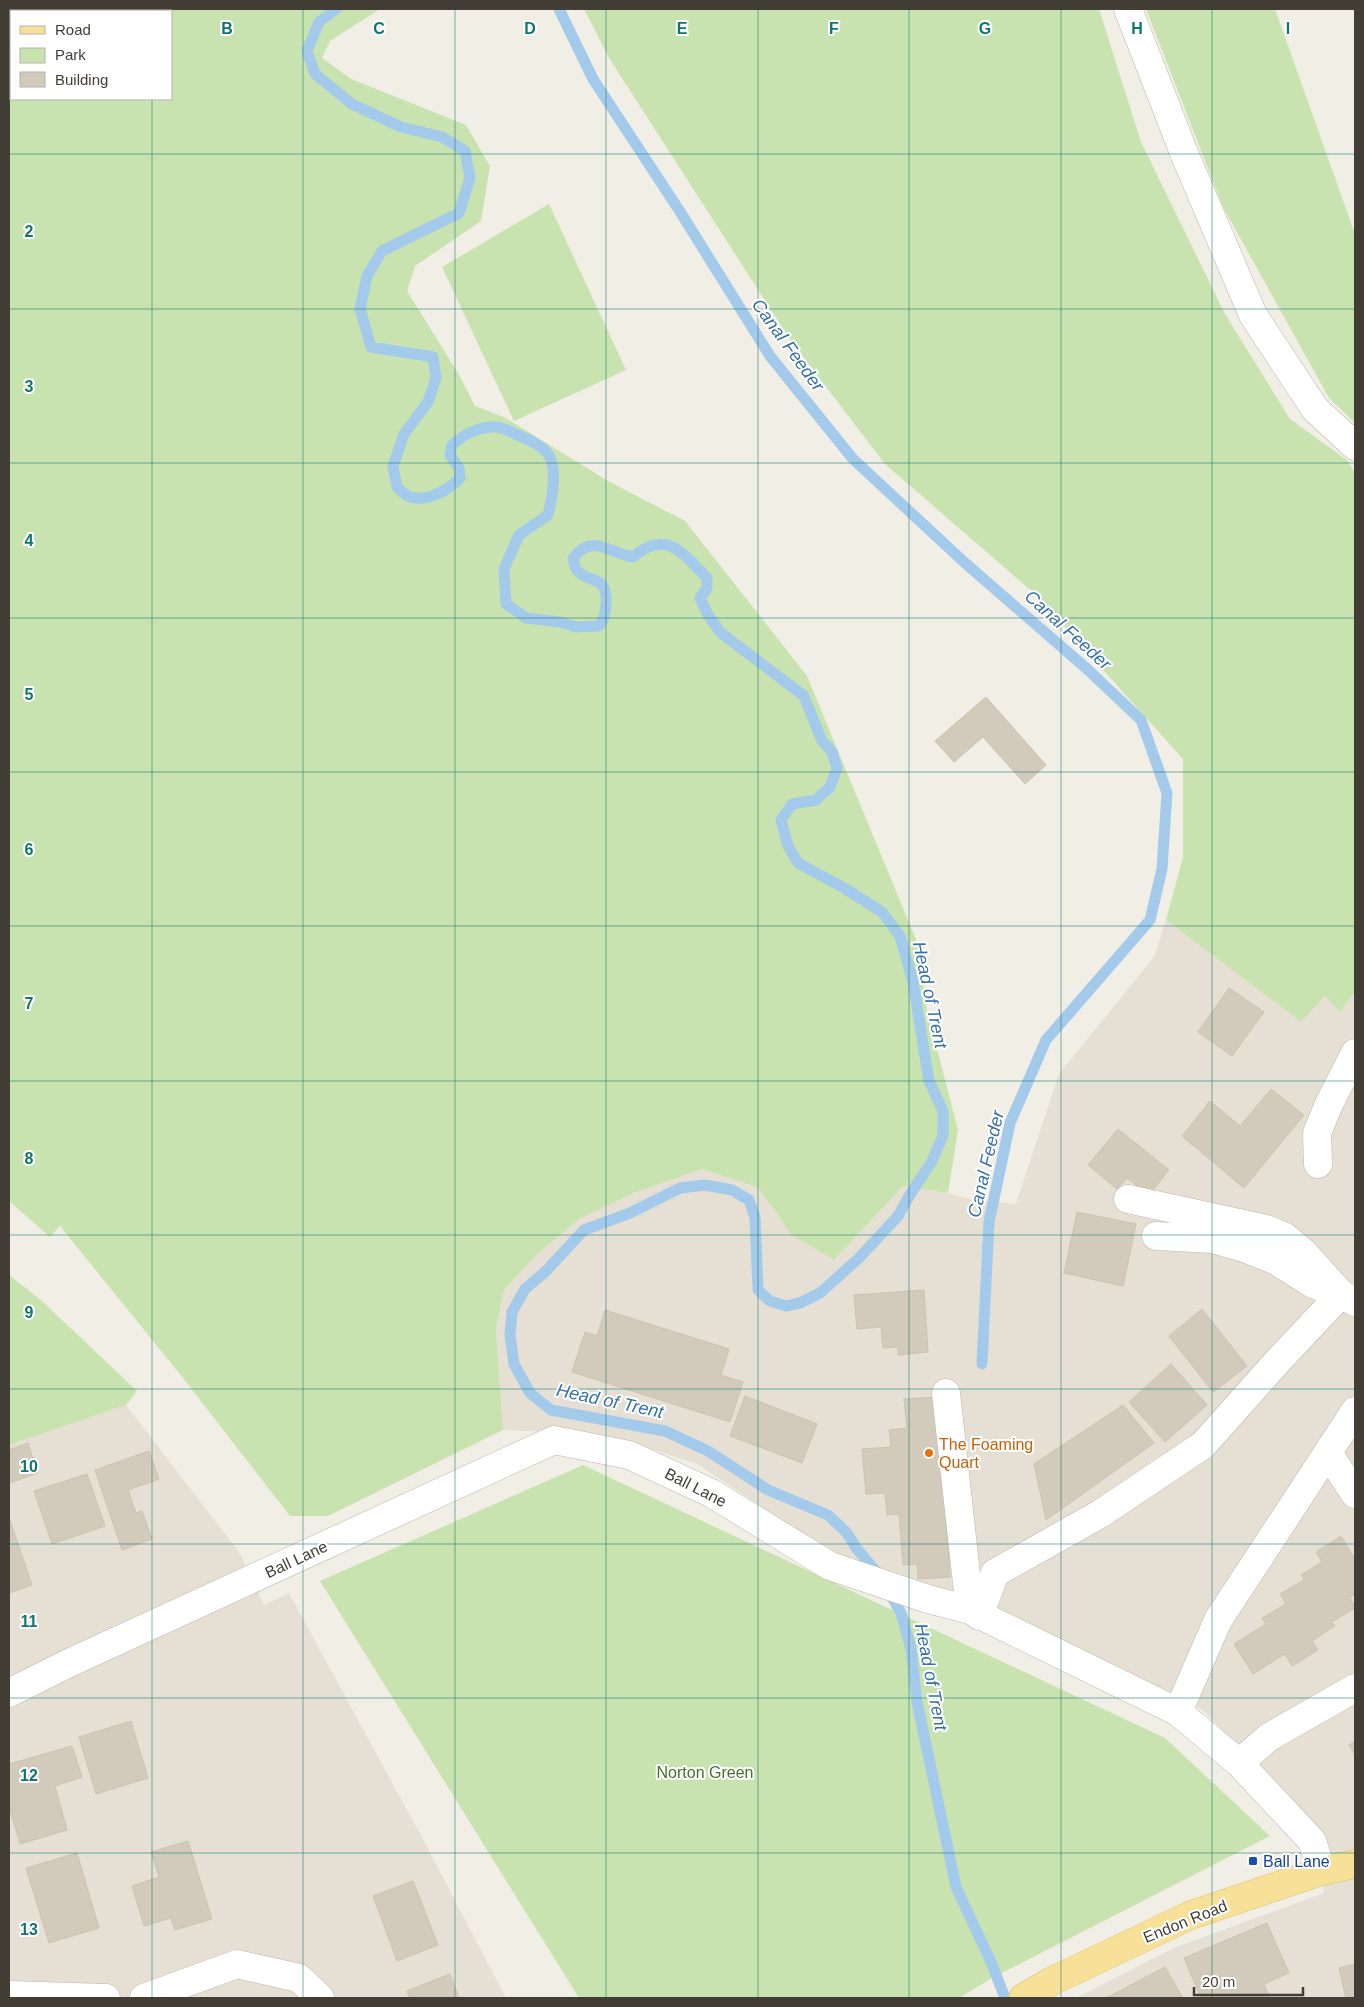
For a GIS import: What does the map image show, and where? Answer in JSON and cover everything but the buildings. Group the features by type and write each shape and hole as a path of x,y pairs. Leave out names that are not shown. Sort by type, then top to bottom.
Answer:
{"main road":[{"name":"Endon Road","path":"1034,1992 1190,1915 1322,1871 1355,1864"}],"street":[{"path":"1128,9 1184,153 1253,315 1315,409 1355,446"},
{"path":"1318,1164 1317,1133 1329,1104 1355,1053"},
{"path":"1128,1199 1266,1229 1285,1237 1303,1252 1348,1298"},
{"path":"1156,1236 1213,1239 1244,1248 1277,1261 1311,1283 1348,1298"},
{"path":"975,1613 995,1573 1100,1514 1202,1445 1348,1298"},
{"path":"946,1393 975,1613"},
{"path":"1178,1712 1218,1620 1355,1411"},
{"name":"Ball Lane","path":"9,1693 78,1659 554,1440 629,1455 711,1493 830,1566 928,1600 975,1613 1178,1712 1239,1763 1312,1841 1322,1871"},
{"path":"1328,1453 1355,1494"},
{"path":"1239,1763 1268,1737 1355,1688"},
{"path":"144,1998 237,1964 299,1978 320,1998"},
{"path":"9,1995 106,1998"}],"shaded area":[{"path":"1166,920 1301,1022 1325,996 1340,1012 1355,992 1355,1998 1076,1998 1176,1947 1324,1893 1322,1834 1203,1710 1018,1618 928,1589 827,1550 697,1464 621,1439 563,1432 503,1430 496,1328 504,1290 537,1254 578,1219 634,1193 702,1169 757,1187 791,1235 834,1260 903,1186 948,1193 973,1200 1016,1204 1059,1074 1154,957"},
{"path":"126,1405 239,1552 264,1605 289,1593 426,1845 506,1998 9,1998 9,1445"}],"green space":[{"path":"9,9 380,9 330,41 322,58 351,79 466,125 490,166 481,221 415,266 407,291 458,373 475,406 506,418 608,481 685,521 807,676 920,949 926,1006 958,1130 948,1193 903,1186 834,1260 791,1235 757,1187 702,1169 634,1193 579,1219 537,1254 504,1290 496,1328 503,1430 328,1516 290,1516 183,1378 60,1226 50,1237 9,1201"},
{"path":"584,9 1099,9 1141,142 1225,314 1290,419 1347,460 1355,473 1355,992 1340,1012 1325,996 1301,1022 1166,920 1183,857 1183,759 1035,594 885,464 791,341 609,58"},
{"path":"1146,9 1275,9 1355,234 1355,423 1329,398 1223,207"},
{"path":"549,204 626,370 514,421 442,267"},
{"path":"9,1275 42,1301 137,1391 126,1405 9,1445"},
{"name":"Norton Green","path":"583,1465 1165,1738 1270,1836 992,1978 959,1998 579,1998 320,1581"}],"waterway":[{"name":"Head of Trent","path":"336,9 319,22 307,51 315,74 352,104 401,127 442,137 465,151 470,178 459,213 382,251 367,276 360,309 371,347 433,357 436,378 428,402 404,434 393,466 397,487 408,496 417,498 431,496 450,487 460,478 459,468 450,455 452,445 462,437 478,429 497,427 507,430 540,446 546,451 553,467 552,492 548,515 519,535 504,569 506,604 526,618 560,622 576,627 599,626 604,618 606,604 604,587 596,580 581,574 575,568 573,558 580,550 588,546 595,545 633,557 645,549 656,545 665,545 682,553 707,578 707,588 700,598 708,615 721,633 804,696 822,741 832,752 837,768 830,787 816,800 792,804 781,820 788,846 798,863 844,888 882,912 900,936 913,982 929,1081 943,1111 943,1136 932,1161 898,1216 859,1258 820,1293 800,1303 786,1306 770,1301 758,1290 755,1217 749,1200 732,1190 705,1185 680,1188 630,1213 584,1230 546,1271 525,1289 512,1312 510,1335 514,1364 530,1393 551,1410 665,1431 708,1451 768,1490 828,1515 847,1533 857,1549 880,1576"},
{"name":"Canal Feeder","path":"559,9 593,79 679,210 770,356 853,459 964,562 1086,668 1141,720 1167,793 1162,869 1150,920 1046,1040 1010,1123 989,1222 982,1364"},
{"name":"Head of Trent","path":"888,1590 901,1613 911,1649 917,1702 956,1887 991,1962 1005,1998"}],"place":[{"name":"The Foaming Quart","path":"929,1453"},
{"name":"Ball Lane","path":"1253,1861"}]}
